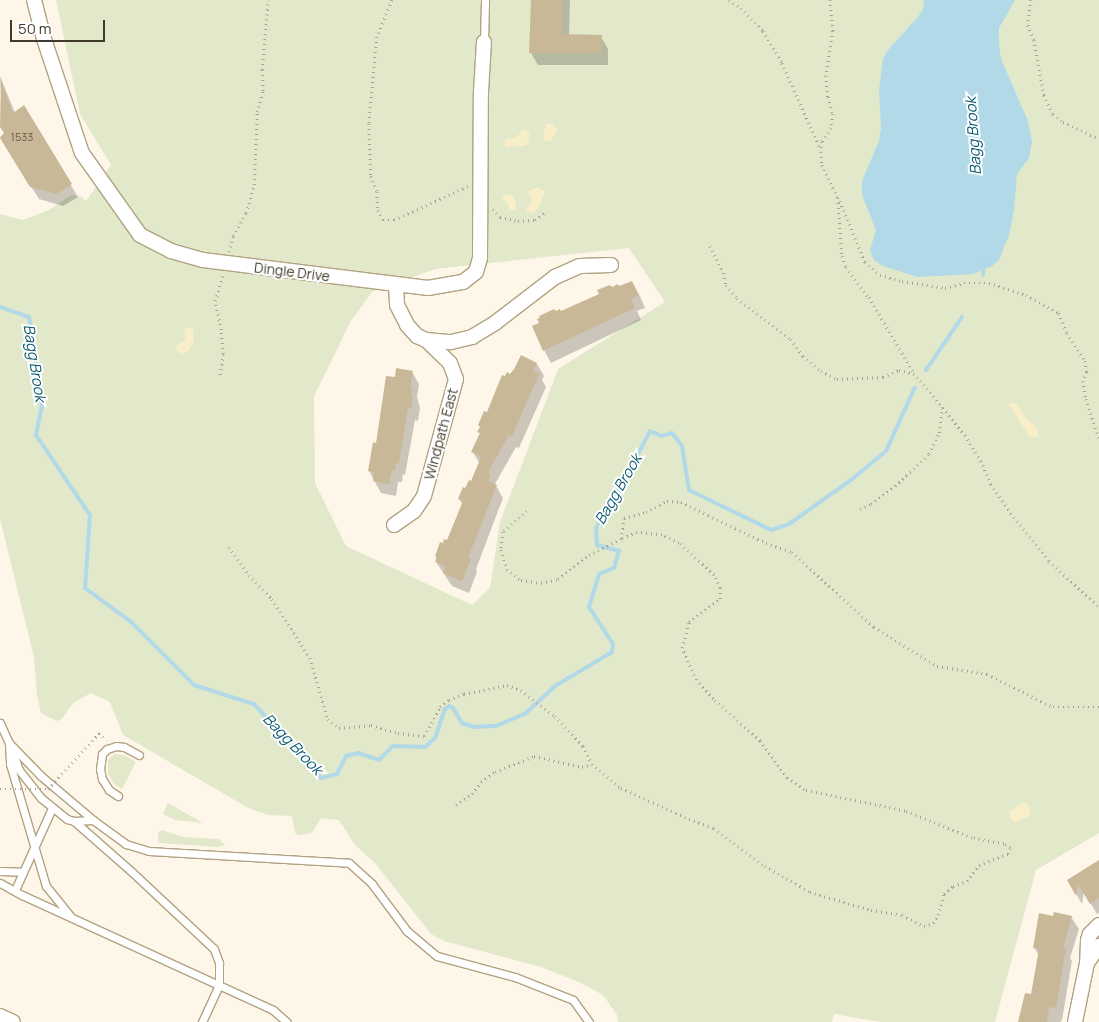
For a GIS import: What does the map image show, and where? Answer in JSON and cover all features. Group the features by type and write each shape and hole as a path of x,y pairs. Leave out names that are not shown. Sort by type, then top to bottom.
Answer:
{"street":[{"name":"Dingle Drive","path":"34,0 44,39 82,153 140,235 171,251 226,264 428,288 448,286 462,282 476,272 480,258 484,42"},
{"path":"426,340 450,342 472,337 511,312 555,277 580,266 611,265"},
{"name":"Windpath East","path":"394,524 414,511 424,496 456,379 450,363 426,340 417,336 407,325 397,305 396,284"},
{"path":"1075,1022 1087,963 1088,940 1090,934 1099,925"},
{"path":"1087,963 1099,946"},
{"path":"0,1016 13,1022"}],"lane":[{"path":"484,42 485,0"},
{"path":"0,723 19,770 28,784 52,808 74,821 132,872 214,949 219,963 219,985 202,1022"},
{"path":"9,743 41,776 93,820 126,844 144,850 349,863 372,884 407,931 437,956 515,977 573,1000 588,1022"},
{"path":"9,743 10,764 46,886 72,918"},
{"path":"118,796 109,790 102,779 100,769 102,754 107,749 116,746 124,747 139,755"},
{"path":"14,890 52,808"},
{"path":"74,821 93,820"},
{"path":"0,871 23,872"},
{"path":"0,883 273,1010 287,1022"}],"path":[{"path":"220,376 223,354 221,330 215,301 233,236 246,213 254,185 257,112 263,91 262,70 268,0"},
{"path":"392,0 377,37 369,124 371,176 383,220 394,220 470,185 485,190 490,204 500,217 518,221 535,220 546,212"},
{"path":"729,0 741,8 763,31 782,63 821,152"},
{"path":"830,0 834,31 826,76 828,97 833,114 831,128 822,142 822,165 865,262 880,275 902,281 945,288 964,283 989,283 1026,295 1060,313 1067,334 1085,361 1087,372 1083,381 1084,390 1099,438"},
{"path":"1031,0 1028,25 1034,40 1044,95 1053,114 1062,122 1099,139"},
{"path":"838,198 842,256 846,266 869,296 916,374 966,435 983,465 991,484 1048,561 1099,607"},
{"path":"710,246 724,272 726,285 737,298 790,339 803,356 821,371 837,379 883,377 899,370 916,374"},
{"path":"860,509 871,504 895,486 929,454 939,433 942,407"},
{"path":"619,540 624,518 646,512 667,501 680,502 766,543 792,552 874,627 937,666 987,674 1053,707 1099,707"},
{"path":"228,547 249,575 272,600 310,658 328,719 339,728 371,725 398,733 424,736 440,707 449,700 464,694 507,684 523,692 555,716 583,746 592,764 621,788 689,819 714,828 765,866 810,892 871,910 902,914 924,926 933,923 938,915 944,894 953,886 967,881 979,865 1008,854 1010,848 1004,844 972,838 905,811 804,790 787,778 760,741 713,699 696,680 682,648 689,622 720,599 720,588 714,575 679,543 662,535 637,532 598,551 558,579 542,583 521,580 508,569 501,550 503,532 526,510"},
{"path":"0,789 48,789 99,733 106,740"},
{"path":"456,805 472,794 481,782 495,772 534,756 582,766 592,764"}],"green space":[{"path":"56,0 1099,0 1099,833 1036,870 995,1022 880,1022 834,1014 832,1022 618,1022 617,1015 603,995 579,982 541,967 444,941 431,934 375,863 355,845 339,820 321,818 312,833 299,835 295,833 292,816 269,815 250,809 123,735 110,702 91,693 73,703 62,719 57,721 41,713 37,695 34,657 0,519 0,214 23,220 49,210 71,195 82,197 86,201 111,165 80,114","holes":["629,248 665,302 558,369 500,522 490,588 472,605 346,546 315,483 314,396 351,321 372,292 435,269"]},
{"path":"114,754 124,755 136,762 122,789 114,784 108,774 108,760"},
{"path":"168,803 203,823 175,820 163,814"},
{"path":"162,830 184,837 218,839 225,845 217,847 160,843 158,841 158,833"}],"sand":[{"path":"546,124 552,124 558,130 550,141 544,141 543,138"},
{"path":"523,129 530,131 528,143 525,146 505,147 505,140 517,137"},
{"path":"540,188 545,192 538,209 531,213 526,210 532,201 528,191"},
{"path":"504,194 514,196 517,211 509,210 508,204 502,198"},
{"path":"186,327 193,328 194,341 189,350 182,355 175,346 186,340 184,332"},
{"path":"1008,403 1017,404 1025,417 1038,429 1038,437 1031,437 1028,434"},
{"path":"1024,802 1028,803 1031,815 1014,823 1009,815 1010,811"}],"water":[{"path":"923,0 1015,0 999,28 999,44 1001,59 1028,121 1032,142 1029,158 1017,174 1014,210 1009,235 999,260 992,266 973,274 918,277 883,266 874,260 870,250 876,230 862,195 862,181 879,141 881,128 879,90 883,59 888,50 918,17 924,7"}],"building":[{"path":"531,0 563,0 563,34 602,35 601,53 529,53"},
{"path":"1,80 13,113 24,105 72,184 56,194 30,187 0,138 4,133 0,127"},
{"path":"632,281 639,295 631,299 635,308 543,351 532,326 539,323 537,319 540,318 539,316 554,309 556,311 560,309 561,311 599,294 597,290 610,285 612,287 618,284 619,286"},
{"path":"521,355 537,363 533,371 539,374 512,436 509,435 488,472 491,474 488,481 497,485 468,558 471,559 462,581 443,573 446,566 435,562 437,557 435,556 440,542 443,543 444,539 447,540 463,501 458,499 463,487 465,488 469,480 471,481 481,457 471,452 480,433 477,432 480,427 478,425 484,411 487,412 502,375 505,376 507,372 510,374"},
{"path":"396,368 413,371 410,387 412,387 411,394 413,395 411,409 408,408 399,463 396,463 395,470 392,470 389,484 373,481 374,472 368,471 373,442 376,443 386,376 395,377"},
{"path":"1099,860 1099,898 1090,904 1078,884 1076,896 1067,880"},
{"path":"1054,912 1072,916 1063,948 1066,948 1056,1008 1049,1007 1047,1022 1018,1022 1025,993 1031,994 1039,949 1033,948 1039,913 1053,916"}],"waterway":[{"name":"Bagg Brook","path":"983,264 983,275"},
{"name":"Bagg Brook","path":"0,307 29,317 42,406 36,435 90,515 85,588 130,621 194,685 254,704 321,778 337,774 346,756 358,753 379,760 393,746 425,747 435,738 445,709 449,706 453,708 462,723 474,727 496,726 526,713 555,686 612,652 613,644 589,607 599,574 614,568 619,551 597,545 596,528 603,512 612,504 650,431 661,436 672,433 682,446 689,490 771,530 789,524 851,480 886,451 915,387"},
{"name":"Bagg Brook","path":"926,370 962,317"}]}
